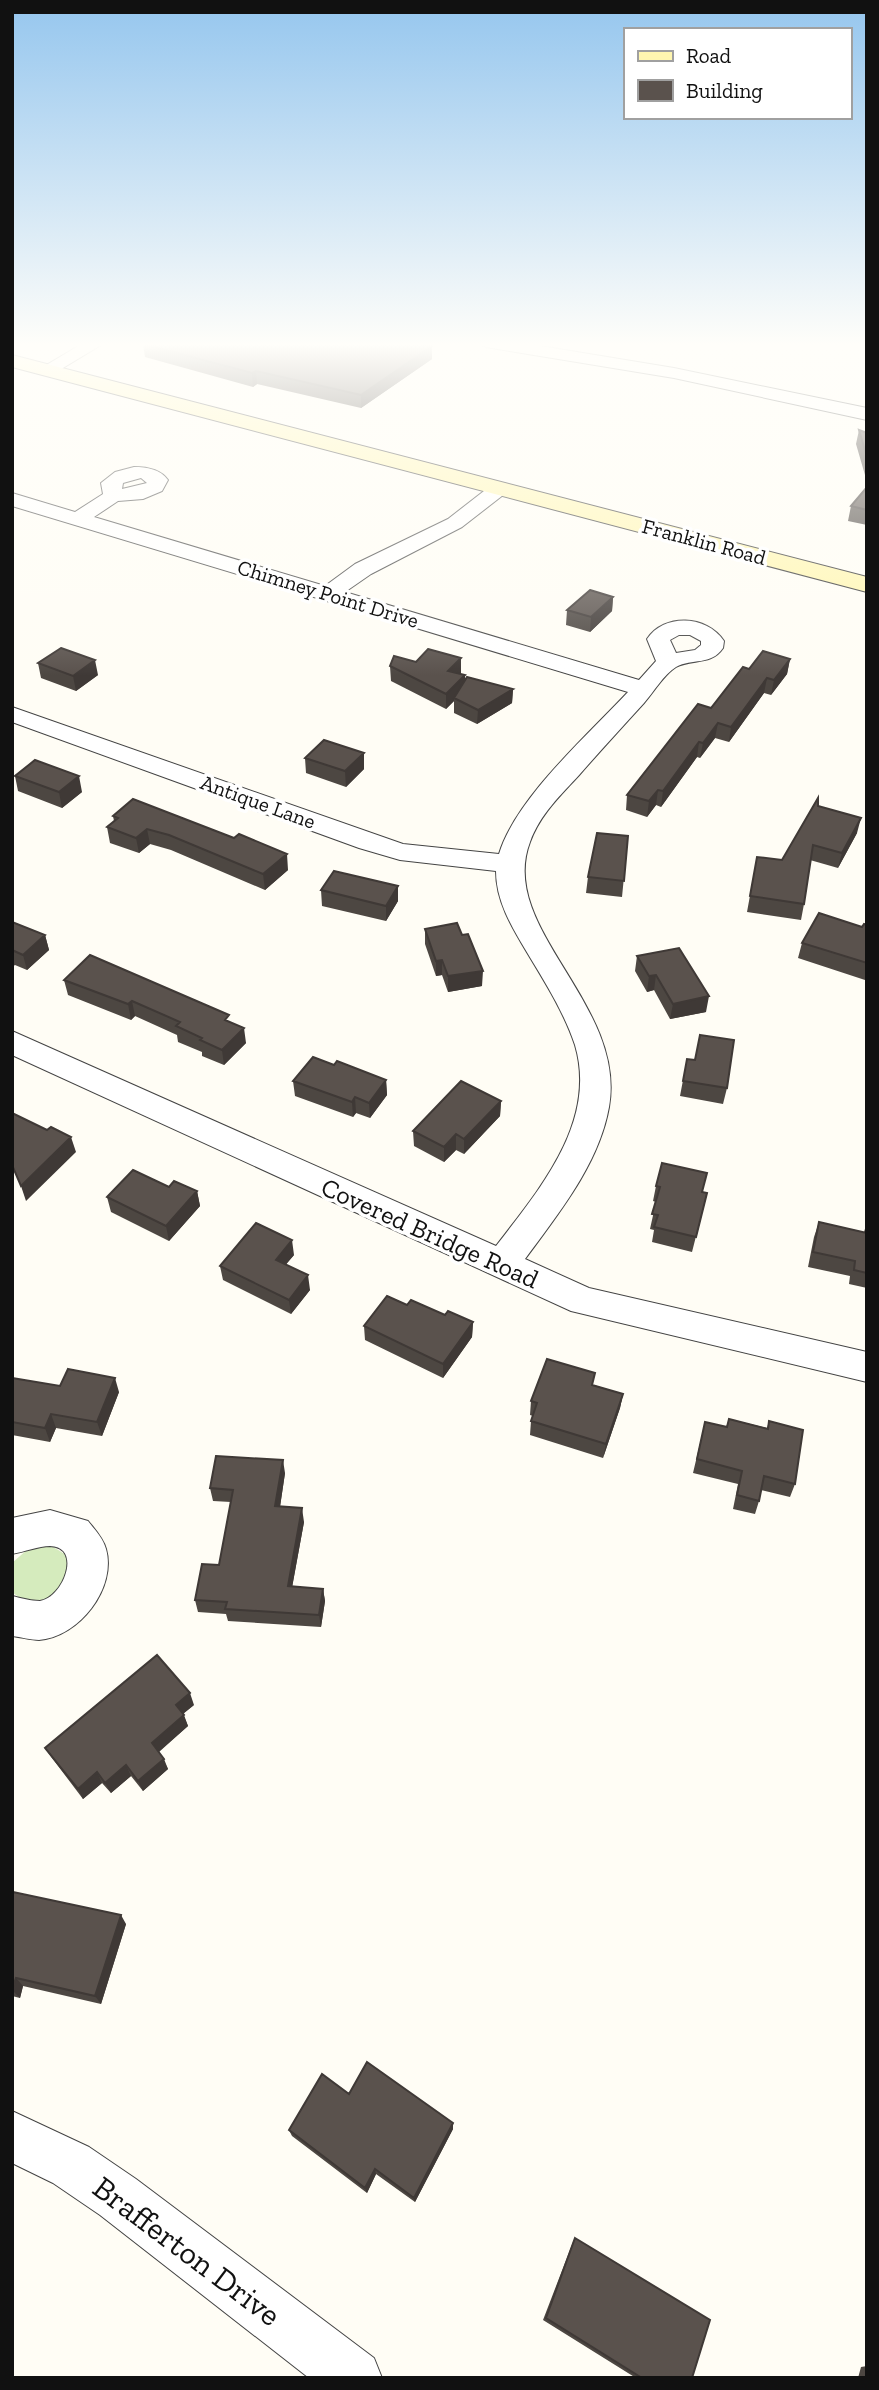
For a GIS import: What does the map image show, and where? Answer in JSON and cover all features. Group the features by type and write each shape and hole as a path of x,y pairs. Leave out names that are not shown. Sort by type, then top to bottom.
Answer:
{"street":[{"name":"Franklin Road","path":"368,454 867,585"},
{"path":"329,594 363,569 456,523 500,488"},
{"path":"78,519 113,496"},
{"name":"Chimney Point Drive","path":"12,499 643,689"},
{"path":"501,1266 536,1217 578,1149 594,1103 591,1049 580,1020 517,909 511,885 510,864 527,819 668,662"},
{"name":"Antique Lane","path":"12,714 400,852 510,864"},
{"name":"Covered Bridge Road","path":"12,1042 583,1301 621,1312 867,1367"},
{"path":"12,1536 51,1526 66,1530 80,1539 88,1552 90,1567 86,1583 69,1607 52,1616 36,1619 12,1616"},
{"name":"Brafferton Drive","path":"12,2136 71,2165 118,2197 354,2378"}],"green space":[{"path":"50,1545 68,1556 69,1579 49,1599 25,1602 12,1592 12,1563 28,1549"}],"building":[{"path":"867,487 867,510 851,506"},
{"path":"590,590 613,597 591,617 567,610"},
{"path":"61,648 95,660 73,676 38,663"},
{"path":"428,649 461,658 448,671 465,675 446,694 390,666 394,656 416,662"},
{"path":"763,651 790,659 774,680 767,678 731,727 718,723 703,743 699,742 663,791 658,790 649,801 627,795 698,704 711,708 743,667 749,669"},
{"path":"467,677 513,689 478,710 454,698"},
{"path":"324,740 364,753 345,771 305,758"},
{"path":"35,760 79,776 59,792 15,776"},
{"path":"818,798 818,806 861,818 842,853 813,845 804,904 750,896 757,857 782,860"},
{"path":"133,799 234,838 239,834 287,854 263,874 169,835 147,829 136,838 107,827 118,818 113,816"},
{"path":"597,833 628,836 624,881 588,877"},
{"path":"334,871 398,886 386,906 321,890"},
{"path":"819,913 862,927 867,925 867,963 802,943"},
{"path":"12,922 45,935 23,955 12,950"},
{"path":"457,923 462,935 468,934 483,971 448,976 442,960 436,961 425,929"},
{"path":"679,948 709,996 673,1004 656,975 649,976 637,956"},
{"path":"90,955 229,1015 225,1020 244,1028 222,1050 176,1026 180,1022 132,1001 128,1004 64,980"},
{"path":"700,1035 734,1040 727,1088 683,1081 687,1059 695,1060"},
{"path":"313,1057 334,1065 337,1061 386,1080 369,1103 355,1097 352,1102 293,1081"},
{"path":"461,1081 501,1101 464,1139 456,1134 444,1147 413,1131"},
{"path":"12,1113 47,1130 51,1127 71,1137 21,1186 12,1165"},
{"path":"662,1163 707,1173 702,1192 707,1193 696,1237 654,1227 658,1215 652,1214 660,1187 656,1186"},
{"path":"133,1170 169,1187 174,1181 197,1191 166,1226 107,1197"},
{"path":"819,1222 867,1233 867,1273 854,1270 855,1261 813,1252"},
{"path":"256,1223 292,1240 276,1260 308,1275 289,1300 220,1266"},
{"path":"387,1296 407,1305 411,1300 445,1315 448,1311 473,1322 443,1364 364,1326"},
{"path":"547,1359 595,1373 592,1385 623,1394 606,1444 531,1421 537,1403 531,1401"},
{"path":"68,1369 115,1378 97,1422 51,1414 45,1428 12,1422 12,1378 60,1386"},
{"path":"729,1419 768,1429 769,1421 803,1430 795,1484 764,1476 759,1501 737,1495 742,1471 697,1459 705,1422 727,1427"},
{"path":"216,1456 283,1460 275,1506 302,1508 288,1586 323,1589 319,1615 225,1609 227,1602 195,1600 202,1564 219,1565 233,1490 210,1488"},
{"path":"157,1655 190,1693 176,1705 184,1715 152,1743 164,1759 138,1781 126,1765 105,1783 97,1772 78,1789 45,1748"},
{"path":"13,1892 121,1915 95,1996 16,1978 12,1989"},
{"path":"367,2062 453,2123 414,2198 375,2169 365,2188 289,2130 322,2074 349,2094"},
{"path":"575,2238 710,2320 692,2378 642,2378 546,2318"}]}
